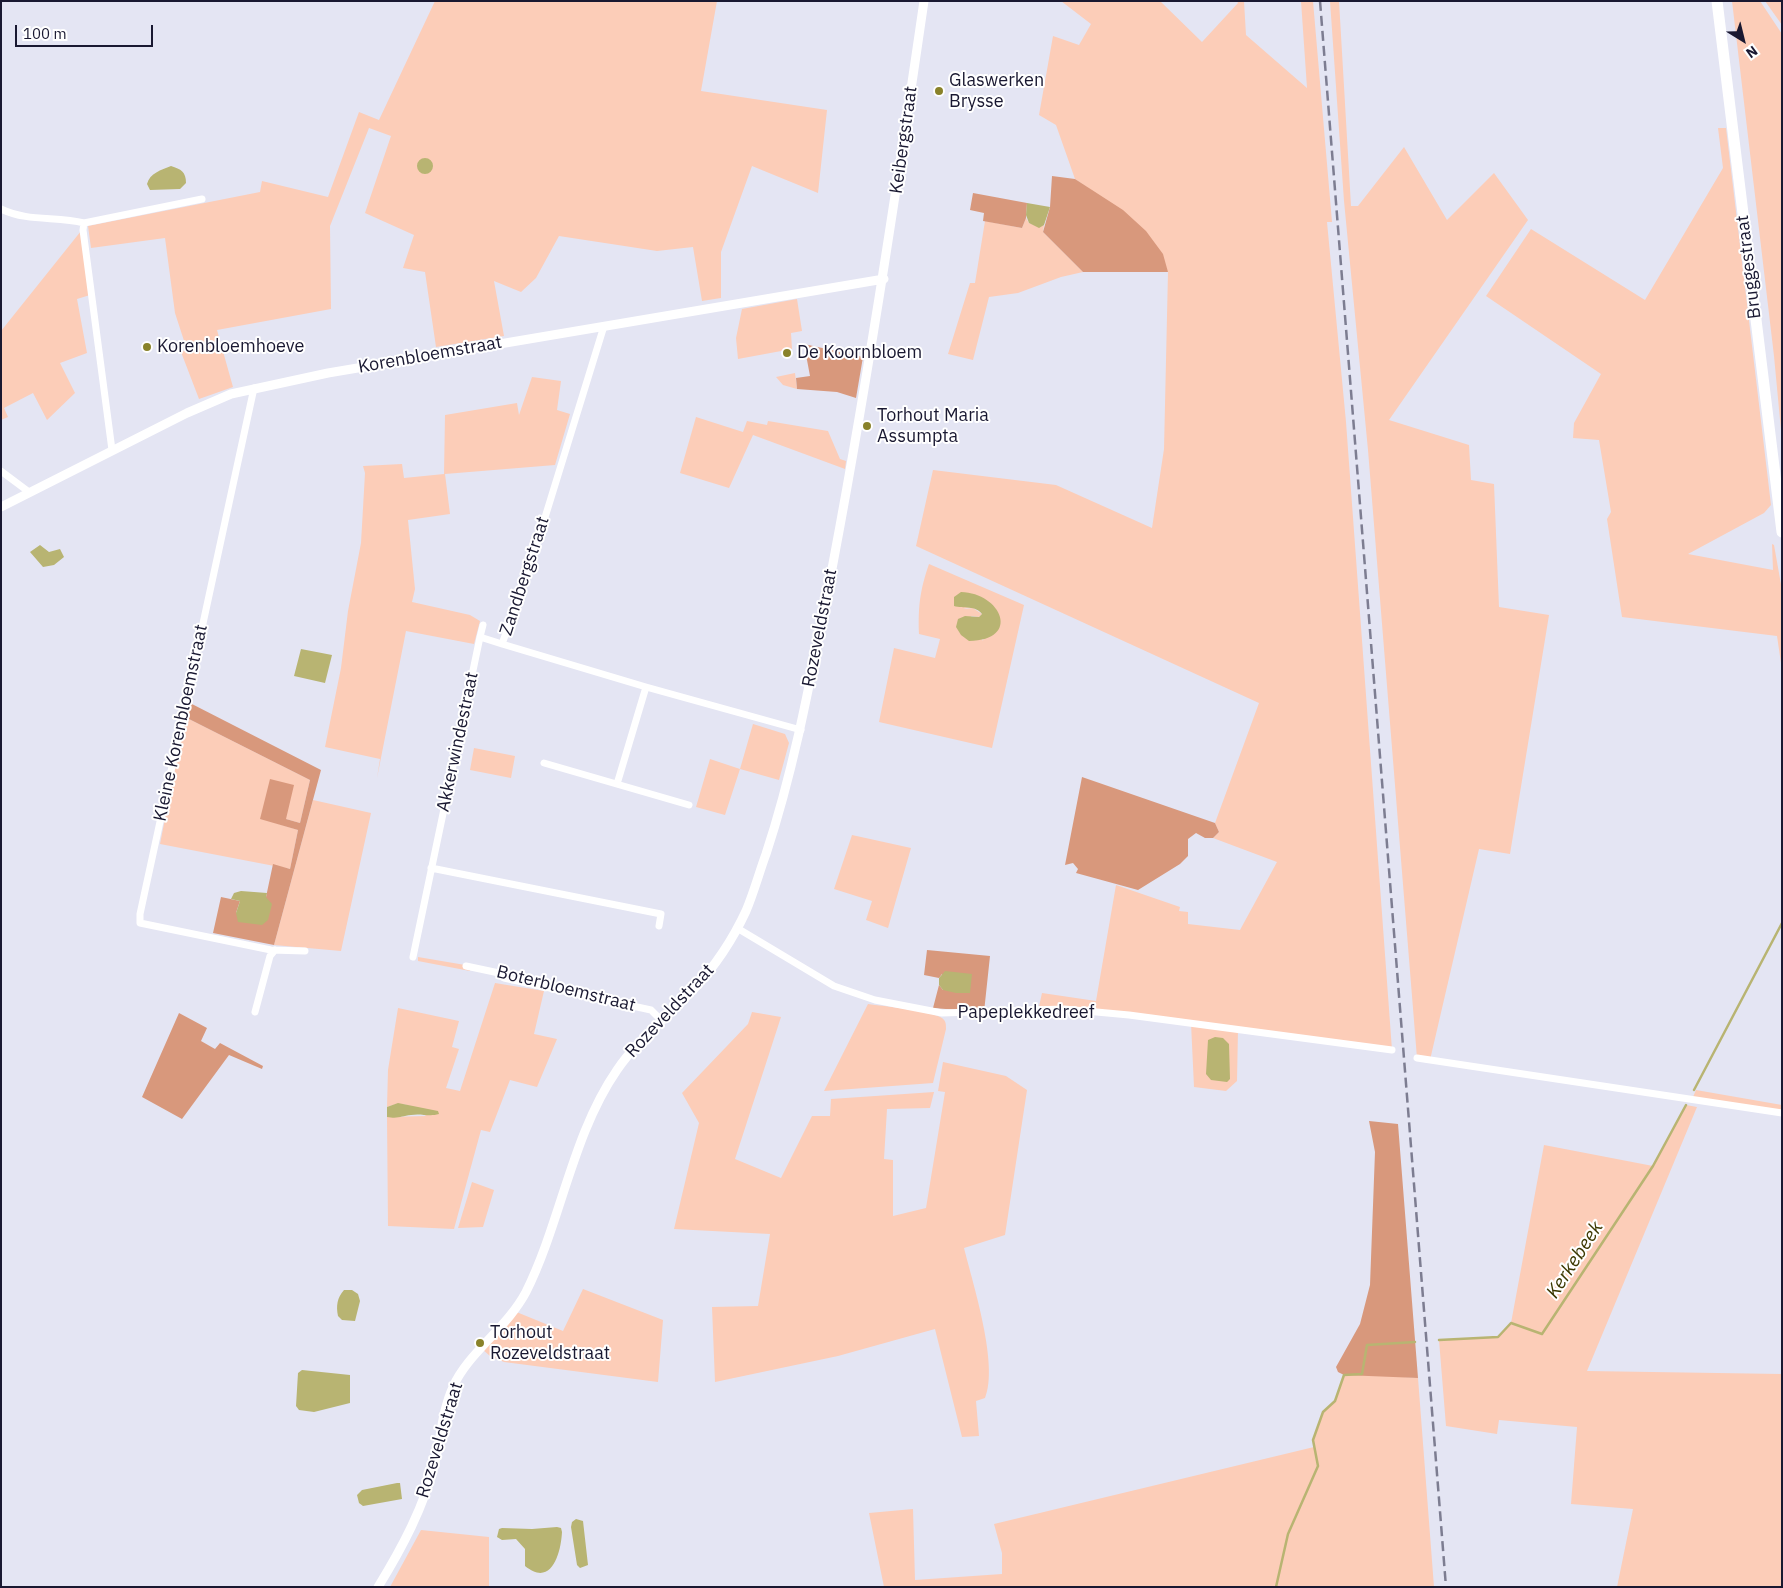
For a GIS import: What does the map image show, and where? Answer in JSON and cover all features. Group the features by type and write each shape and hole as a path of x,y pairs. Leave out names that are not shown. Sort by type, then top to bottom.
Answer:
{"main road":[{"name":"Bruggestraat","path":"1717,1 1782,532"}],"street":[{"name":"Keibergstraat","path":"884,278 924,1"},
{"path":"1,209 27,218 72,220 84,223 202,199"},
{"path":"84,223 83,230 112,450"},
{"name":"Korenbloemstraat","path":"1,507 206,403 254,388 328,373 884,278"},
{"name":"Rozeveldstraat","path":"378,1587 398,1554 423,1499 434,1466 446,1407 453,1386 460,1375 504,1326 518,1306 534,1273 592,1116 606,1088 623,1061 706,975 737,928 750,901 774,830 801,730 852,466 884,278"},
{"name":"Zandbergstraat","path":"604,326 530,566 502,644 646,687 801,730"},
{"name":"Kleine Korenbloemstraat","path":"254,388 182,710 140,914 140,923 275,950"},
{"path":"1,471 29,492"},
{"name":"Zandbergstraat","path":"480,637 483,625"},
{"path":"480,637 502,644"},
{"name":"Akkerwindestraat","path":"413,957 480,637"},
{"path":"618,784 646,687"},
{"path":"544,764 689,805"},
{"path":"431,868 661,914 659,926"},
{"name":"Papeplekkedreef","path":"737,928 834,986 875,1000 933,1012 960,1014 1073,1010 1129,1015 1392,1050"},
{"path":"254,1012 270,956 275,950 305,951"},
{"name":"Boterbloemstraat","path":"466,966 499,973 504,978 651,1010 661,1020"},
{"path":"1417,1058 1782,1113"}],"shaded area":[{"path":"435,1 717,1 701,91 827,110 818,193 752,166 721,252 721,298 702,301 693,247 657,251 559,236 536,278 521,292 494,281 504,336 436,347 425,272 403,268 414,235 365,213 391,136 369,128 330,226 331,309 217,330 233,387 199,399 181,352 187,350 175,313 165,238 91,248 88,226 260,192 262,181 328,197 359,112 379,120"},
{"path":"1061,1 1160,1 1202,42 1238,3 1237,1 1244,1 1246,35 1307,88 1301,1 1313,1 1332,222 1327,222 1346,422 1392,1050 1238,1030 1237,1081 1226,1091 1194,1087 1191,1023 1129,1015 1038,1011 1042,993 1096,1001 1116,885 1180,907 1179,911 1188,912 1188,924 1240,930 1277,862 1213,838 1219,832 1215,823 1259,703 916,546 933,470 1056,485 1152,528 1164,449 1168,272 1091,190 1075,179 1056,125 1039,115 1053,36 1079,45 1091,24"},
{"path":"1330,1 1339,1 1351,206 1358,206 1404,147 1447,220 1494,173 1528,220 1389,420 1469,445 1471,480 1494,484 1499,607 1549,615 1510,854 1479,849 1430,1060 1417,1058 1368,450 1344,201"},
{"path":"1732,1 1760,1 1782,34 1782,441 1774,356"},
{"path":"1765,1 1782,1 1782,25"},
{"path":"1718,128 1726,128 1771,505 1764,513 1688,554 1773,570 1772,544 1774,545 1782,590 1782,670 1777,636 1622,617 1607,519 1611,512 1599,440 1573,438 1574,423 1601,374 1486,296 1531,229 1645,300 1723,168"},
{"path":"425,158 431,160 433,166 431,172 425,174 419,172 417,166 419,160"},
{"path":"171,166 178,168 182,172 186,183 180,189 150,190 147,184 148,180 156,172"},
{"path":"1052,176 1075,179 1123,210 1146,231 1163,254 1168,272 1083,272 1043,232 1050,207"},
{"path":"973,193 1027,203 1026,218 1022,228 983,221 984,213 970,210"},
{"path":"1027,203 1050,207 1044,225 1039,228 1029,223 1026,215"},
{"path":"1026,218 1029,223 1039,227 1044,225 1043,232 1083,272 1061,277 1018,293 989,297 973,360 948,354 970,283 975,283 985,221 1022,228"},
{"path":"81,231 90,295 77,299 87,353 60,363 75,393 47,420 33,393 4,408 8,417 1,420 1,331"},
{"path":"797,299 802,331 791,333 792,349 738,359 736,338 742,309"},
{"path":"804,344 863,357 856,398 837,392 797,389 796,378 810,376"},
{"path":"795,373 797,389 783,385 776,377"},
{"path":"532,377 561,381 557,410 570,414 555,465 445,474 450,514 408,520 415,589 412,602 470,615 480,621 474,644 406,631 377,778 380,759 325,747 341,668 348,611 361,543 365,473 363,466 402,464 404,478 444,474 445,415 517,403 519,415"},
{"path":"696,417 743,432 747,421 767,425 768,421 828,431 840,459 846,461 845,469 753,435 729,488 680,473"},
{"path":"40,545 49,552 60,549 64,557 54,565 43,567 30,552"},
{"path":"929,564 1024,605 992,748 879,722 894,648 935,658 940,639 919,634 920,598","holes":["988,602 983,641 971,616 979,617 982,614 973,608 963,609"]},
{"path":"961,592 975,594 987,600 995,608 1000,616 1000,625 996,633 986,639 969,641 961,635 956,627 958,619 965,616 979,617 982,614 973,608 954,606 954,597"},
{"path":"301,649 332,655 325,683 294,676"},
{"path":"188,702 321,770 274,945 213,933 221,897 240,901 236,913 266,897 273,864 290,869 298,830 260,819 270,779 294,785 286,819 300,823 310,780 185,717"},
{"path":"185,717 310,780 300,823 286,819 260,818 298,830 290,869 160,844"},
{"path":"753,724 785,734 789,743 779,780 740,769"},
{"path":"474,748 515,756 511,778 470,770"},
{"path":"710,759 740,769 725,815 696,807"},
{"path":"1082,777 1215,823 1219,832 1213,838 1205,838 1196,833 1188,839 1188,856 1180,864 1138,890 1076,873 1078,869 1073,863 1065,865"},
{"path":"313,800 371,813 341,951 274,945"},
{"path":"852,835 911,848 888,928 866,920 872,901 834,889"},
{"path":"241,891 267,893 266,897 272,904 268,920 262,925 238,922 236,913 240,901 231,899 234,893"},
{"path":"927,950 990,956 984,1012 933,1008 939,985 943,990 942,974 939,978 924,975"},
{"path":"418,957 471,966 470,971 418,961"},
{"path":"945,971 972,974 970,993 956,993 943,990 939,985 939,978"},
{"path":"495,983 544,991 534,1034 557,1039 537,1087 510,1080 490,1132 481,1130 454,1229 388,1226 387,1117 426,1116 408,1105 398,1104 387,1107 388,1070 398,1008 459,1021 452,1047 459,1049 446,1088 460,1091"},
{"path":"868,1004 928,1013 937,1015 944,1020 946,1029 933,1083 824,1091"},
{"path":"752,1012 781,1017 735,1159 781,1178 812,1116 830,1116 831,1099 934,1092 930,1108 887,1109 884,1159 893,1160 893,1216 926,1208 945,1092 938,1091 943,1062 1006,1076 1027,1090 1005,1235 964,1248 983,1324 989,1366 985,1398 976,1401 979,1436 962,1437 935,1329 838,1356 715,1382 712,1307 758,1306 770,1234 674,1229 699,1123 682,1093 748,1024"},
{"path":"179,1013 207,1028 201,1041 215,1049 220,1043 263,1066 262,1069 229,1055 182,1119 142,1097"},
{"path":"1215,1037 1223,1038 1229,1044 1230,1079 1227,1082 1211,1080 1206,1074 1208,1040"},
{"path":"1696,1090 1782,1105 1782,1111 1693,1097"},
{"path":"398,1103 438,1111 439,1114 397,1118 387,1117 387,1107"},
{"path":"1686,1105 1697,1107 1587,1371 1782,1374 1782,1587 1617,1587 1633,1509 1571,1504 1577,1427 1499,1420 1497,1434 1446,1426 1439,1340 1498,1337 1511,1323 1544,1145 1653,1166"},
{"path":"1369,1121 1398,1124 1418,1378 1344,1375 1338,1372 1336,1367 1360,1324 1370,1285 1375,1152"},
{"path":"472,1182 494,1190 483,1227 458,1228"},
{"path":"583,1289 663,1320 658,1382 504,1362 490,1356 482,1349 514,1311 563,1331"},
{"path":"344,1290 352,1290 358,1294 360,1301 355,1321 342,1320 338,1316 338,1302"},
{"path":"302,1370 350,1375 350,1403 314,1412 299,1410 296,1406 298,1373"},
{"path":"1362,1374 1418,1378 1434,1587 884,1587 869,1513 913,1509 915,1580 1002,1574 1002,1553 994,1524 1314,1447 1313,1440 1323,1412 1335,1401 1344,1375"},
{"path":"400,1483 402,1499 363,1506 359,1503 357,1495 362,1490"},
{"path":"576,1519 583,1521 588,1565 580,1568 577,1565 571,1527 572,1522"},
{"path":"502,1528 532,1529 561,1528 562,1532 560,1549 553,1565 542,1573 534,1572 525,1566 525,1549 516,1539 502,1540 497,1537 499,1529"},
{"path":"421,1530 489,1537 489,1587 390,1587"}],"waterway":[{"name":"Kerkebeek","path":"1694,1090 1782,923"},
{"name":"Kerkebeek","path":"1439,1340 1498,1337 1511,1323 1542,1334 1653,1166 1686,1105"},
{"name":"Kerkebeek","path":"1276,1587 1288,1534 1318,1466 1313,1440 1323,1412 1335,1401 1344,1375 1362,1374 1367,1345 1415,1342"}],"railway":[{"path":"1320,1 1446,1587"}],"place":[{"name":"Glaswerken Brysse","path":"939,91"},
{"name":"Korenbloemhoeve","path":"147,347"},
{"name":"De Koornbloem","path":"787,353"},
{"name":"Torhout Maria Assumpta","path":"867,426"},
{"name":"Torhout Rozeveldstraat","path":"480,1343"}]}
